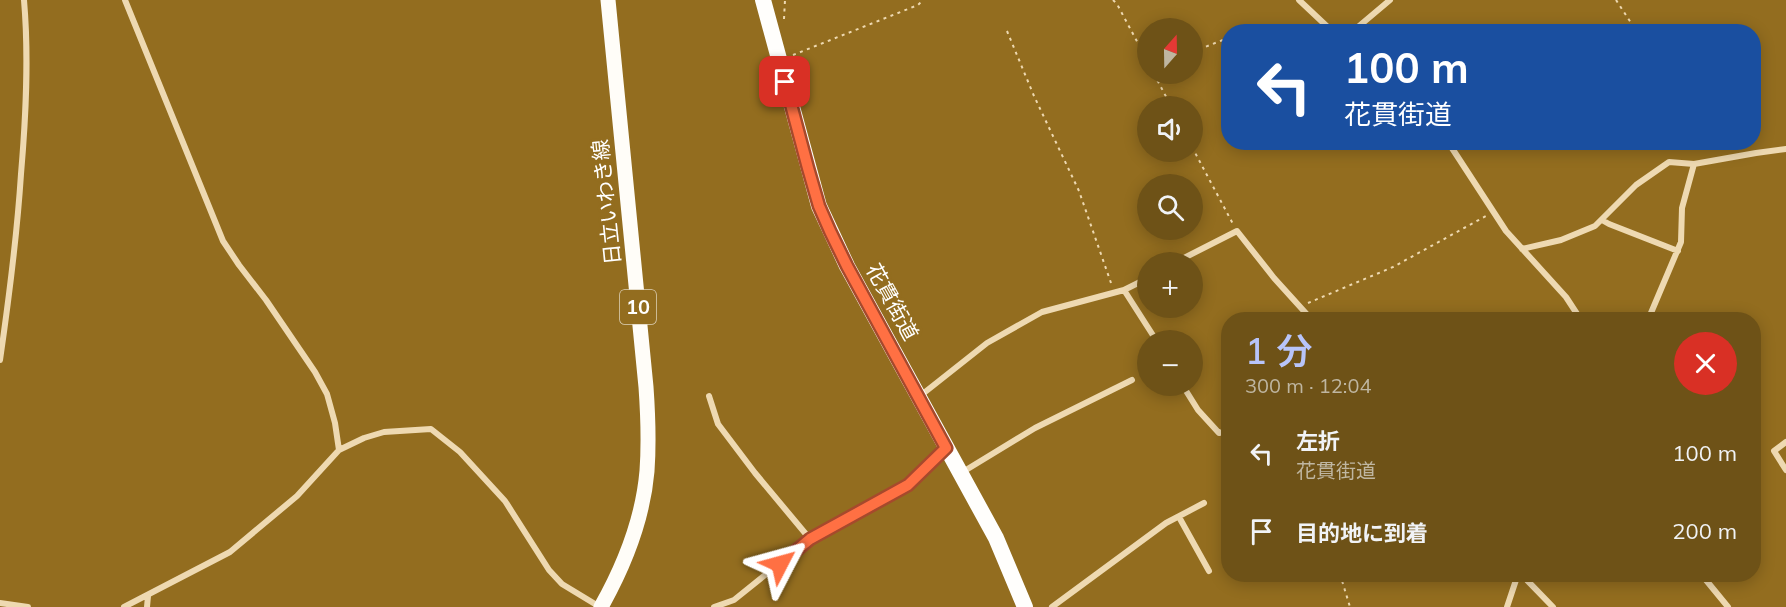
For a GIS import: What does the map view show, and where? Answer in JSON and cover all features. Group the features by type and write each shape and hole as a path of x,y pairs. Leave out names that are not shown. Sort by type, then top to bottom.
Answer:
{"highway":[{"name":"花貫街道","path":"763,0 819,206 918,398 996,538 1025,607"}],"main road":[{"name":"日立いわき線","path":"601,607 621,567 635,531 647,472 648,422 608,0"}],"street":[{"path":"0,360 10,292 27,108 28,42 24,0"},
{"path":"125,0 224,241 319,379 327,394 339,450"},
{"path":"1299,0 1325,24"},
{"path":"1362,24 1390,0"},
{"path":"1522,249 1561,240 1595,226 1636,185 1670,162 1694,164 1786,149"},
{"path":"1453,150 1506,231 1566,297 1576,312"},
{"path":"1651,312 1681,242 1682,208 1694,164"},
{"path":"1602,220 1678,251"},
{"path":"1196,252 1237,231 1274,278 1305,312"},
{"path":"918,398 987,343 1041,312 1124,290 1137,284"},
{"path":"1124,290 1150,330"},
{"path":"960,473 1035,428 1132,380"},
{"path":"709,396 718,424 810,539"},
{"path":"1189,396 1198,410 1221,433"},
{"path":"124,607 230,552 297,496 339,450 364,438 384,432 430,429 460,452 505,501 549,570 562,584 601,607"},
{"path":"1786,442 1774,451 1786,470"},
{"path":"714,607 734,600 810,539 908,485 946,448"},
{"path":"1052,607 1166,524 1204,503"},
{"path":"1179,517 1209,570"},
{"path":"1507,607 1517,582"},
{"path":"1528,582 1553,607"},
{"path":"1708,582 1728,607"},
{"path":"147,607 148,596"},
{"path":"0,603 28,607"}],"path":[{"path":"779,61 923,0"},
{"path":"1113,0 1137,41"},
{"path":"1616,0 1632,24"},
{"path":"1310,24 1318,18"},
{"path":"1007,31 1034,96 1079,191 1114,292"},
{"path":"1203,48 1221,41"},
{"path":"1200,162 1237,231"},
{"path":"1300,306 1393,267 1494,212"},
{"path":"1342,582 1350,607"}],"route":[{"path":"780,564 810,539 908,485 946,448 847,266 819,206 785,82"}]}
